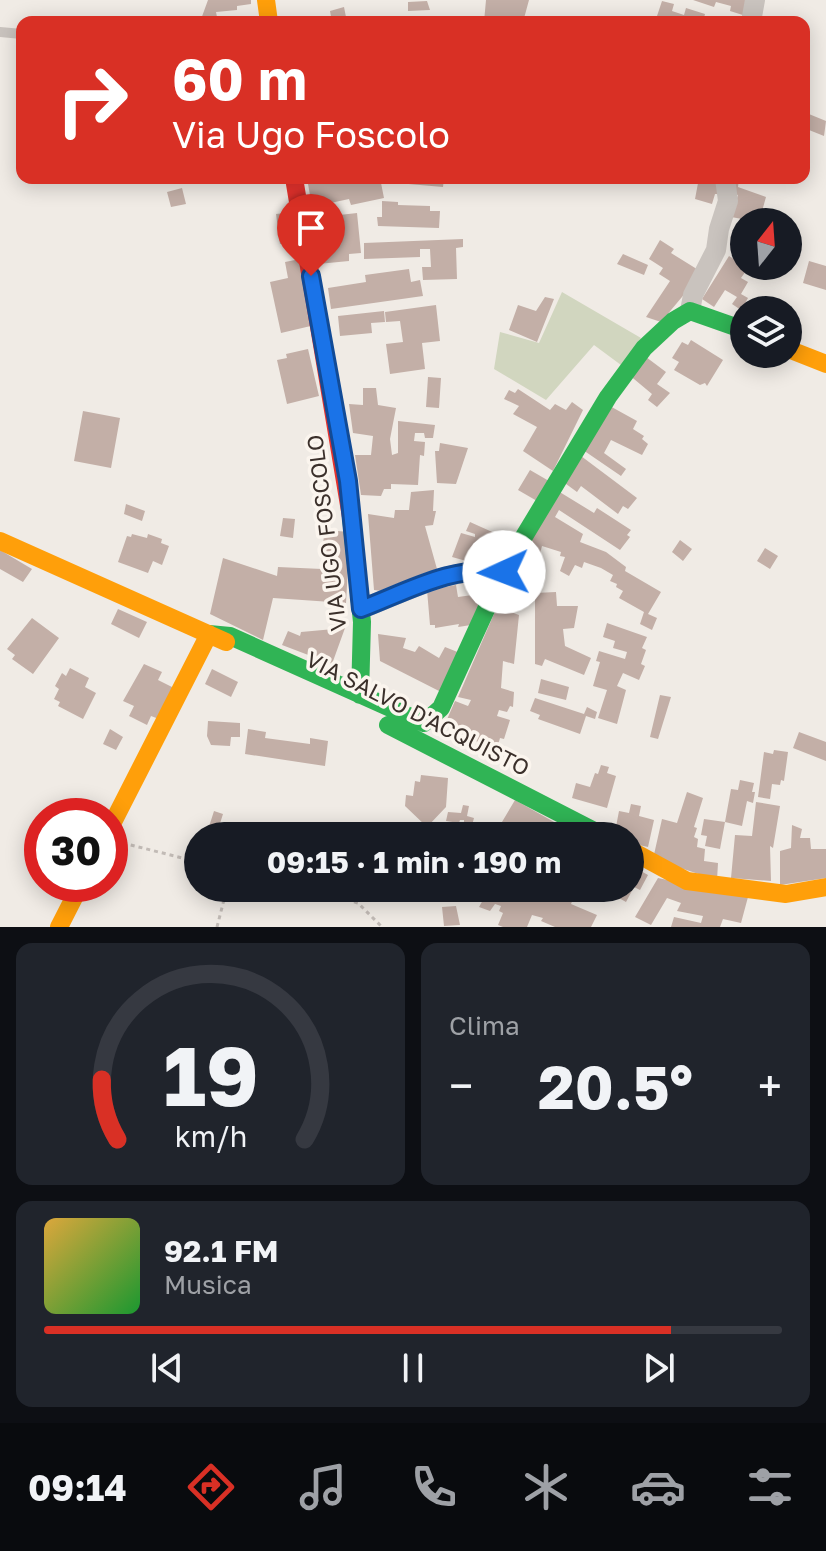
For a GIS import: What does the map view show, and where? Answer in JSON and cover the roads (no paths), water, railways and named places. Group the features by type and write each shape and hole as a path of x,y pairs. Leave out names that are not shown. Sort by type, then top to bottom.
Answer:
{"street":[{"name":"VIA UGO FOSCOLO","path":"295,184 348,481 361,609 364,666 360,695"},
{"path":"690,311 693,295 716,250 728,201 726,184"},
{"path":"589,822 574,809 438,742 423,730 424,723 441,708 504,572 540,506 639,354 677,317 690,311 730,324"},
{"path":"802,355 826,364"},
{"path":"0,541 209,634 230,636 424,723"},
{"path":"361,609 446,576 488,569 504,572"},
{"path":"128,806 209,634"},
{"name":"VIA SALVO D'ACQUISTO","path":"209,634 579,822"},
{"path":"644,858 687,881 786,894 826,887"},
{"path":"59,927 72,902"}]}
